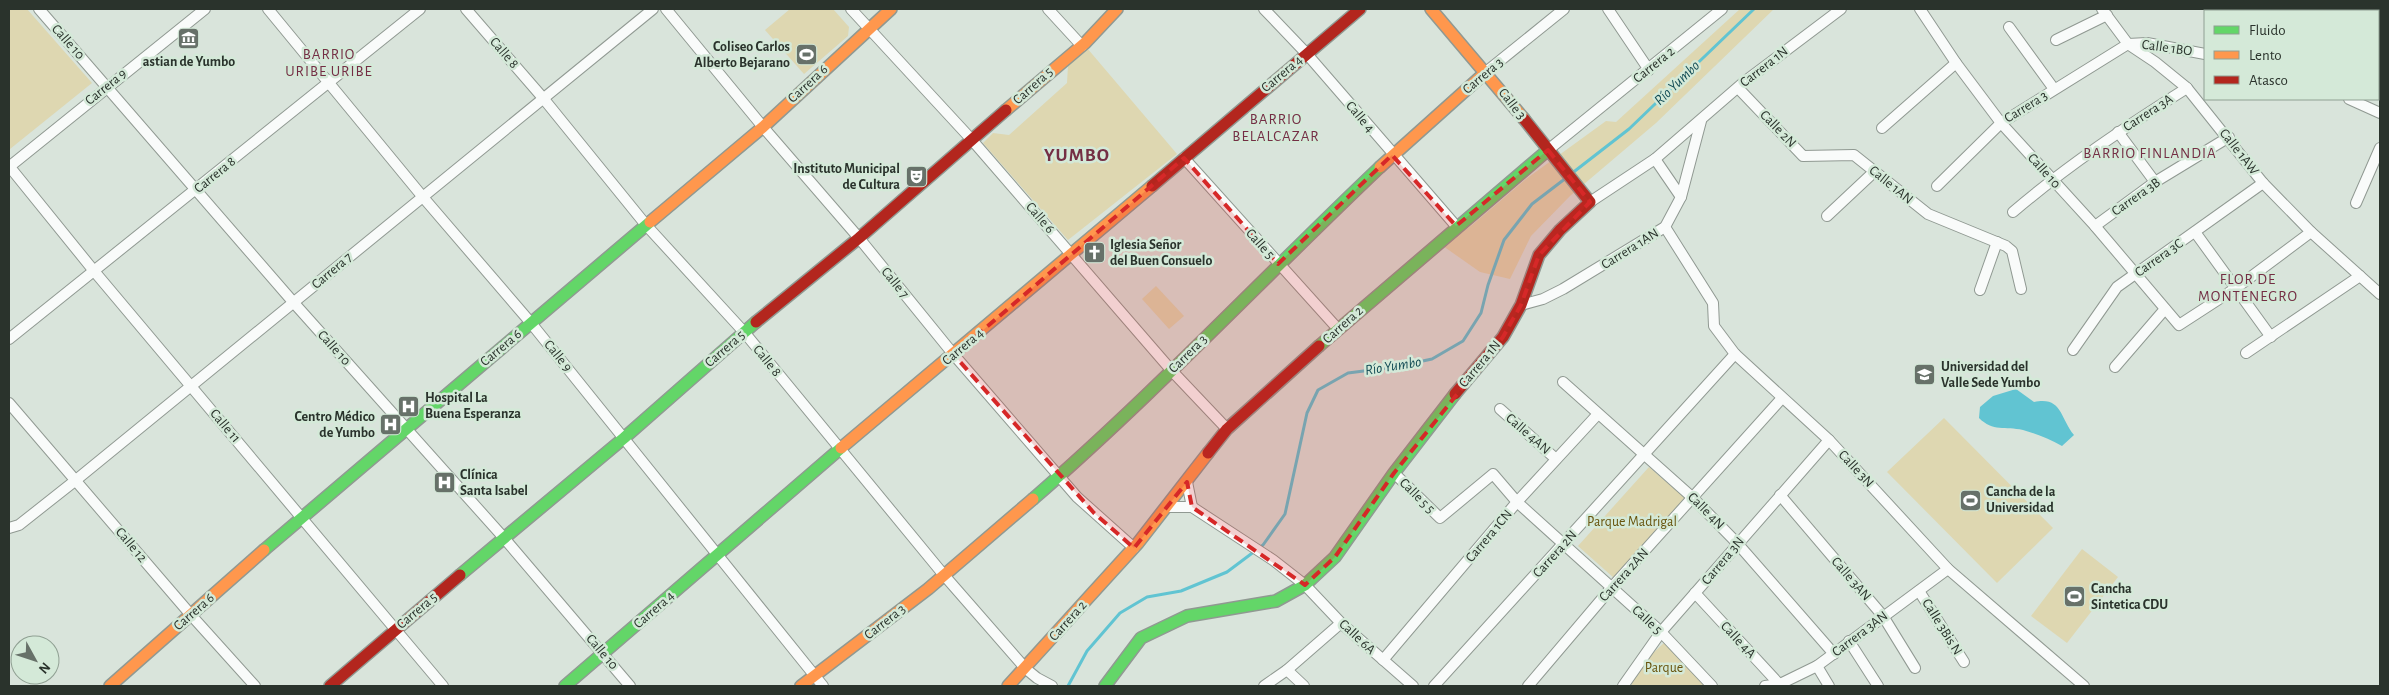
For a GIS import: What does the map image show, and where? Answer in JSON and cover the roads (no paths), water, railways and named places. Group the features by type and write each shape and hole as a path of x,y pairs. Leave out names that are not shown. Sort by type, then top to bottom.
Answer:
{"street":[{"name":"Calle 10","path":"39,9 294,303 504,538 630,686"},
{"name":"Carrera 9","path":"9,166 205,9"},
{"name":"Calle 9","path":"268,9 422,196 531,322 822,686"},
{"name":"Carrera 8","path":"9,339 197,190 420,9"},
{"name":"Calle 8","path":"466,9 543,98 646,225 744,332 839,450 943,574 1026,669 1050,686"},
{"name":"Carrera 7","path":"9,528 19,524 76,480 653,9"},
{"name":"Calle 7","path":"666,9 859,238 954,355 1059,476 1094,513 1134,548"},
{"name":"Calle 6","path":"851,9 972,140 1172,371 1227,429"},
{"name":"Carrera 6","path":"110,686 302,517 763,126 890,9"},
{"path":"1048,9 1082,46"},
{"name":"Carrera 5","path":"330,686 395,629 624,438 744,332 859,238 1064,58 1082,46 1117,9"},
{"name":"Calle 4","path":"1264,9 1306,53 1392,155 1456,226"},
{"name":"Carrera 4","path":"566,686 839,450 954,355 1306,53 1360,9"},
{"name":"Calle 3","path":"1431,9 1486,72 1588,200"},
{"name":"Carrera 3","path":"801,686 928,589 943,574 1059,476 1172,371 1278,264 1392,155 1486,72 1564,9"},
{"path":"1608,9 1649,70"},
{"name":"Carrera 2","path":"1008,686 1026,669 1134,548 1227,429 1456,226 1722,9"},
{"name":"Carrera 1N","path":"1105,686 1141,638 1187,616 1276,601 1305,585 1334,558 1394,473 1451,398 1503,337 1521,305 1539,255 1560,230 1588,200 1656,159 1738,88 1841,9"},
{"name":"Calle 10","path":"1920,9 1956,63 2001,123 2095,226 2135,275 2179,324 2236,288"},
{"path":"2056,40 2104,12"},
{"name":"Calle 1AW","path":"2104,12 2128,44 2155,62 2187,88 2229,137 2263,183 2312,232 2380,294"},
{"path":"2009,27 2054,90"},
{"name":"Calle 1BO","path":"2128,44 2147,43 2204,54"},
{"name":"Carrera 3","path":"1937,186 2001,123 2128,44"},
{"path":"1882,128 1956,63"},
{"name":"Calle 2N","path":"1738,88 1803,156 1854,155"},
{"name":"Carrera 3A","path":"2013,212 2051,179 2118,132 2187,88"},
{"path":"2353,100 2380,113"},
{"name":"Carrera 1AN","path":"1521,305 1543,299 1562,289 1665,227 1681,197 1701,121"},
{"path":"2118,132 2155,182"},
{"name":"Carrera 3B","path":"2095,226 2155,182 2229,137"},
{"path":"2356,203 2380,148"},
{"name":"Calle 1AN","path":"1854,155 1928,214 1997,242"},
{"name":"Calle 5","path":"1184,158 1338,330"},
{"path":"1656,159 1681,197"},
{"name":"Calle 11","path":"9,166 94,271 443,686"},
{"path":"1827,216 1874,172"},
{"name":"Carrera 3C","path":"2073,350 2117,286 2263,183"},
{"name":"Calle 3N","path":"1665,227 1713,303 1714,326 1735,354 1829,440 1948,569 2084,686"},
{"path":"2195,232 2271,337"},
{"path":"2236,288 2312,232"},
{"path":"1980,290 1997,242 2012,251 2021,289"},
{"path":"2246,353 2360,276"},
{"path":"2116,367 2165,309"},
{"name":"Carrera 2N","path":"1434,686 1735,354"},
{"name":"Calle 4N","path":"1563,382 1646,454 1693,498 1737,543 1834,654"},
{"name":"Carrera 2AN","path":"1528,686 1612,588 1782,398"},
{"name":"Calle 12","path":"9,403 191,615 255,686"},
{"name":"Calle 4AN","path":"1500,409 1556,459"},
{"name":"Carrera 1CN","path":"1383,660 1517,502 1598,414"},
{"name":"Carrera 3N","path":"1623,686 1661,632 1829,440"},
{"name":"Calle 5 5","path":"1394,473 1440,518 1493,474"},
{"name":"Calle 5","path":"1493,474 1517,502 1565,543 1661,632 1712,686"},
{"path":"1167,507 1192,507 1187,482"},
{"name":"Calle 3AN","path":"1780,495 1883,616 1915,668"},
{"name":"Calle 6A","path":"1192,507 1273,560 1305,585 1341,623 1413,686"},
{"name":"Carrera 3AN","path":"1765,686 1780,685 1816,666 1948,569"},
{"name":"Calle 3Bis N","path":"1919,591 1964,662"},
{"name":"Calle 4A","path":"1695,593 1780,685"},
{"path":"1264,686 1287,670 1341,623"},
{"path":"1849,642 1878,686"},
{"path":"1816,666 1829,686"},
{"path":"1287,670 1304,686"}],"water":[{"path":"2016,389 2034,402 2050,402 2055,405 2074,435 2062,446 2023,430 1994,427 1979,418 1980,407 1993,396"}],"waterway":[{"name":"Río Yumbo","path":"1571,174 1629,129 1754,9"},
{"name":"Río Yumbo","path":"1068,686 1087,651 1120,613 1147,597 1181,591 1227,572 1263,545 1285,514 1307,413 1318,390 1348,373 1395,367 1432,359 1463,341 1481,313 1488,285 1504,240 1532,204 1566,178"}],"place":[{"name":"astian de Yumbo","path":"189,39"},
{"name":"Coliseo Carlos Alberto Bejarano","path":"806,55"},
{"name":"Instituto Municipal de Cultura","path":"916,177"},
{"name":"Iglesia Señor del Buen Consuelo","path":"1094,253"},
{"name":"Universidad del Valle Sede Yumbo","path":"1925,375"},
{"name":"Hospital La Buena Esperanza","path":"409,406"},
{"name":"Centro Médico de Yumbo","path":"391,425"},
{"name":"Clínica Santa Isabel","path":"444,483"},
{"name":"Cancha de la Universidad","path":"1970,500"},
{"name":"Cancha Sintetica CDU","path":"2075,597"}],"district":[{"name":"BARRIO URIBE URIBE","path":"329,62"},
{"name":"BARRIO BELALCAZAR","path":"1276,128"},
{"name":"BARRIO FINLANDIA","path":"2150,153"},
{"name":"YUMBO","path":"1077,155"},
{"name":"FLOR DE MONTENEGRO","path":"2248,288"}],"park label":[{"name":"Parque Madrigal","path":"1632,522"},
{"name":"Parque","path":"1664,668"}]}
